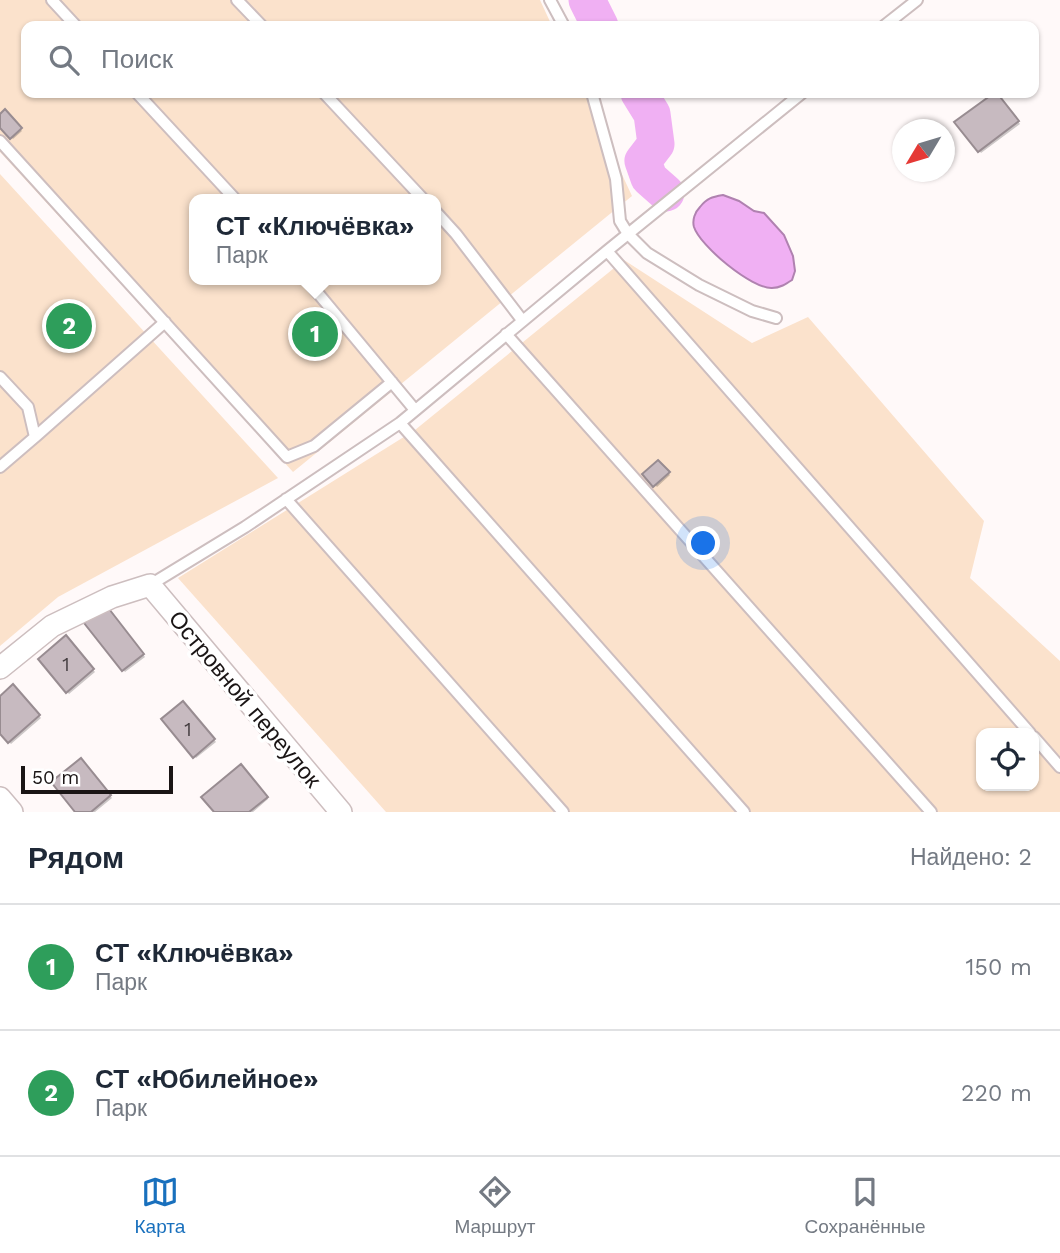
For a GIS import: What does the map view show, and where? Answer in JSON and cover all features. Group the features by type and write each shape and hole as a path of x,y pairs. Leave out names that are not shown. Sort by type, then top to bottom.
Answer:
{"street":[{"path":"0,668 52,626 112,597 150,585"},
{"name":"Островной переулок","path":"150,585 341,812"},
{"path":"0,798 12,812"}],"lane":[{"path":"52,0 71,21"},
{"path":"237,0 257,21"},
{"path":"550,0 561,21"},
{"path":"890,21 917,0"},
{"path":"142,98 231,194"},
{"path":"329,98 419,194"},
{"path":"593,98 616,179 620,221 628,234 647,253 699,285 752,311 776,318"},
{"path":"150,585 244,527 400,423 522,320 796,98"},
{"path":"0,141 288,457 314,446 392,382"},
{"path":"441,218 522,320"},
{"path":"607,251 1026,728"},
{"path":"311,285 415,410"},
{"path":"0,467 165,322"},
{"path":"506,334 931,812"},
{"path":"0,377 28,407 35,437"},
{"path":"400,423 744,812"},
{"path":"286,499 563,812"},
{"path":"1039,743 1060,767"}],"shaded area":[{"path":"0,0 540,0 550,21 21,21 21,98 586,98 632,196 293,472 0,152"},
{"path":"0,174 278,478 58,597 0,646"},
{"path":"723,195 754,211 764,213 784,235 793,256 795,271 792,280 772,288 752,282 706,245 694,227 694,216 707,200"},
{"path":"624,260 752,343 808,317 984,521 970,578 1060,661 1060,812 386,812 178,578 415,430"}],"building":[{"path":"987,98 1001,98 1019,121 978,152 955,121"},
{"path":"5,109 22,128 10,139 0,128 0,114"},
{"path":"658,460 670,472 653,487 642,474"},
{"path":"106,605 144,654 122,671 84,623"},
{"path":"66,635 94,669 66,693 38,659"},
{"path":"13,684 40,715 8,743 0,734 0,696"},
{"path":"183,701 215,739 193,758 161,719"},
{"path":"81,758 111,795 91,812 75,812 51,782"},
{"path":"241,764 268,797 249,812 214,812 201,797"}],"waterway":[{"path":"587,0 598,21"},
{"path":"642,98 652,114 656,144 643,161 649,178 666,193"}],"place":[{"name":"СТ «Юбилейное»","path":"69,326"},
{"name":"СТ «Ключёвка»","path":"315,334"}]}
